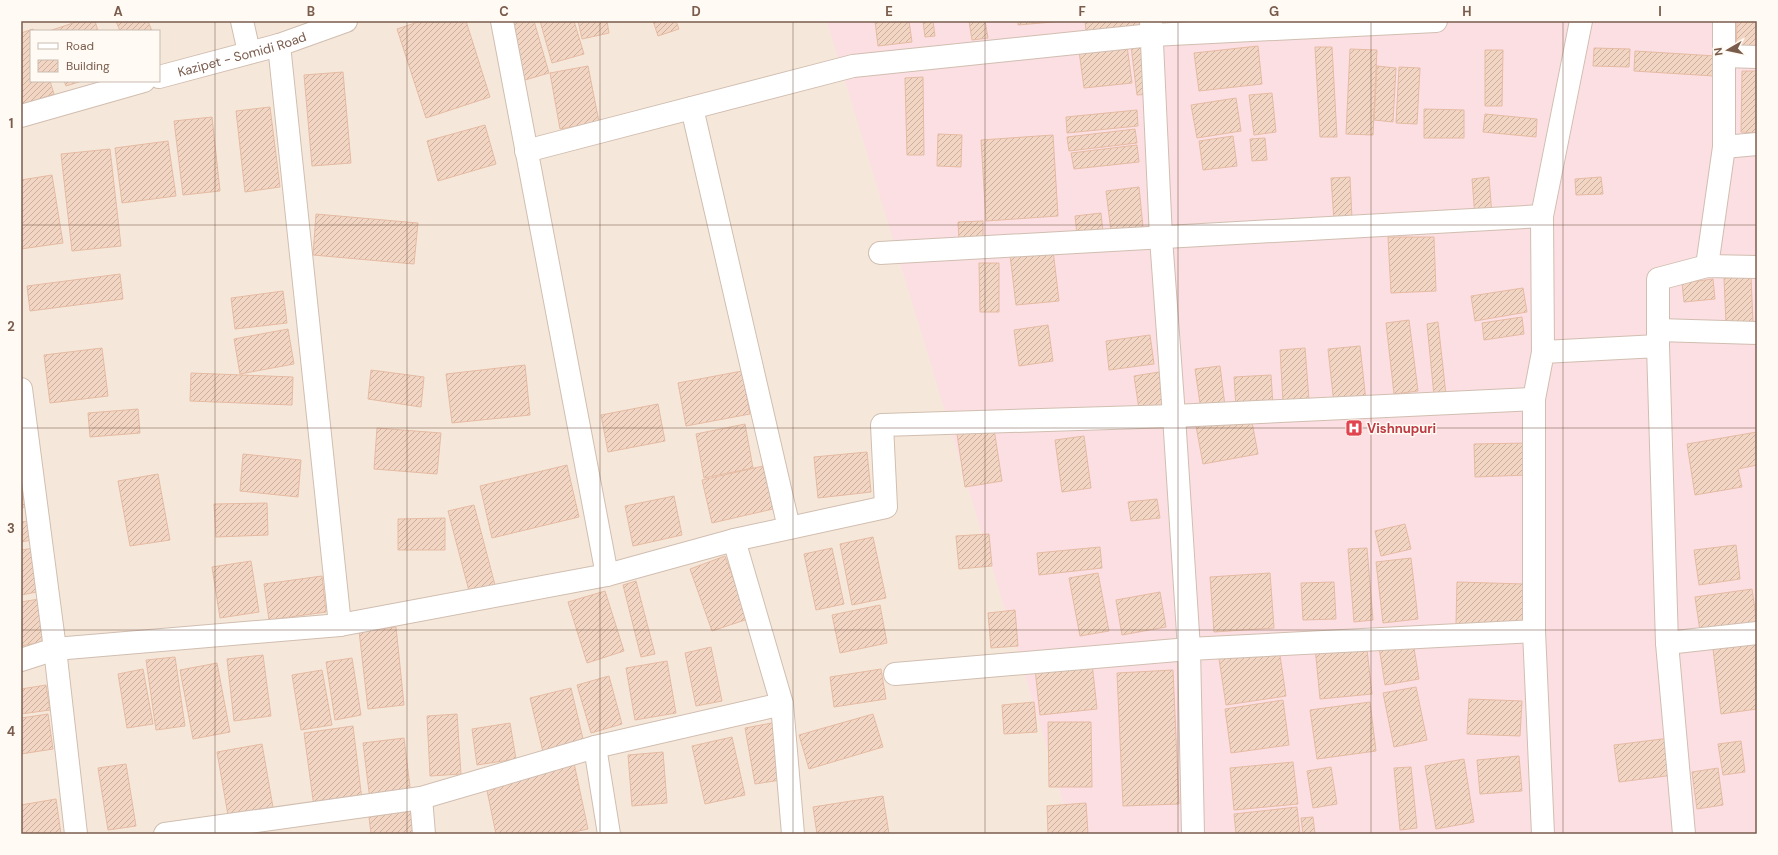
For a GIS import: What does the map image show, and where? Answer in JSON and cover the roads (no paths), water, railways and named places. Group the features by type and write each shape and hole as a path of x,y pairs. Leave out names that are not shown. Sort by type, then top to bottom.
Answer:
{"street":[{"path":"242,21 249,52"},
{"name":"Kazipet - Somidi Road","path":"160,77 279,45 346,21"},
{"path":"502,21 607,575"},
{"path":"526,151 853,66 1151,28 1436,21"},
{"path":"1543,834 1534,631 1534,399 1543,352 1542,216 1581,21"},
{"path":"1707,266 1724,146 1724,21"},
{"path":"1151,28 1161,238 1189,649 1193,834"},
{"path":"279,45 340,625"},
{"path":"1724,56 1757,57"},
{"path":"21,116 140,82"},
{"path":"692,108 789,528"},
{"path":"1724,146 1757,144"},
{"path":"880,254 1542,216"},
{"path":"1684,834 1667,643 1658,338 1658,279 1707,266 1757,267"},
{"path":"1543,352 1658,338 1757,333"},
{"path":"21,389 25,448 55,649 76,834"},
{"path":"21,660 55,649 340,625 607,575 734,540 886,506 882,425 1174,416 1534,399"},
{"path":"734,540 782,704 793,834"},
{"path":"895,674 1189,649 1534,631"},
{"path":"1667,643 1757,633"},
{"path":"165,834 421,798 595,746 782,704"},
{"path":"595,746 609,834"},
{"path":"421,798 424,834"}],"place":[{"name":"Vishnupuri","path":"1354,428"}]}
